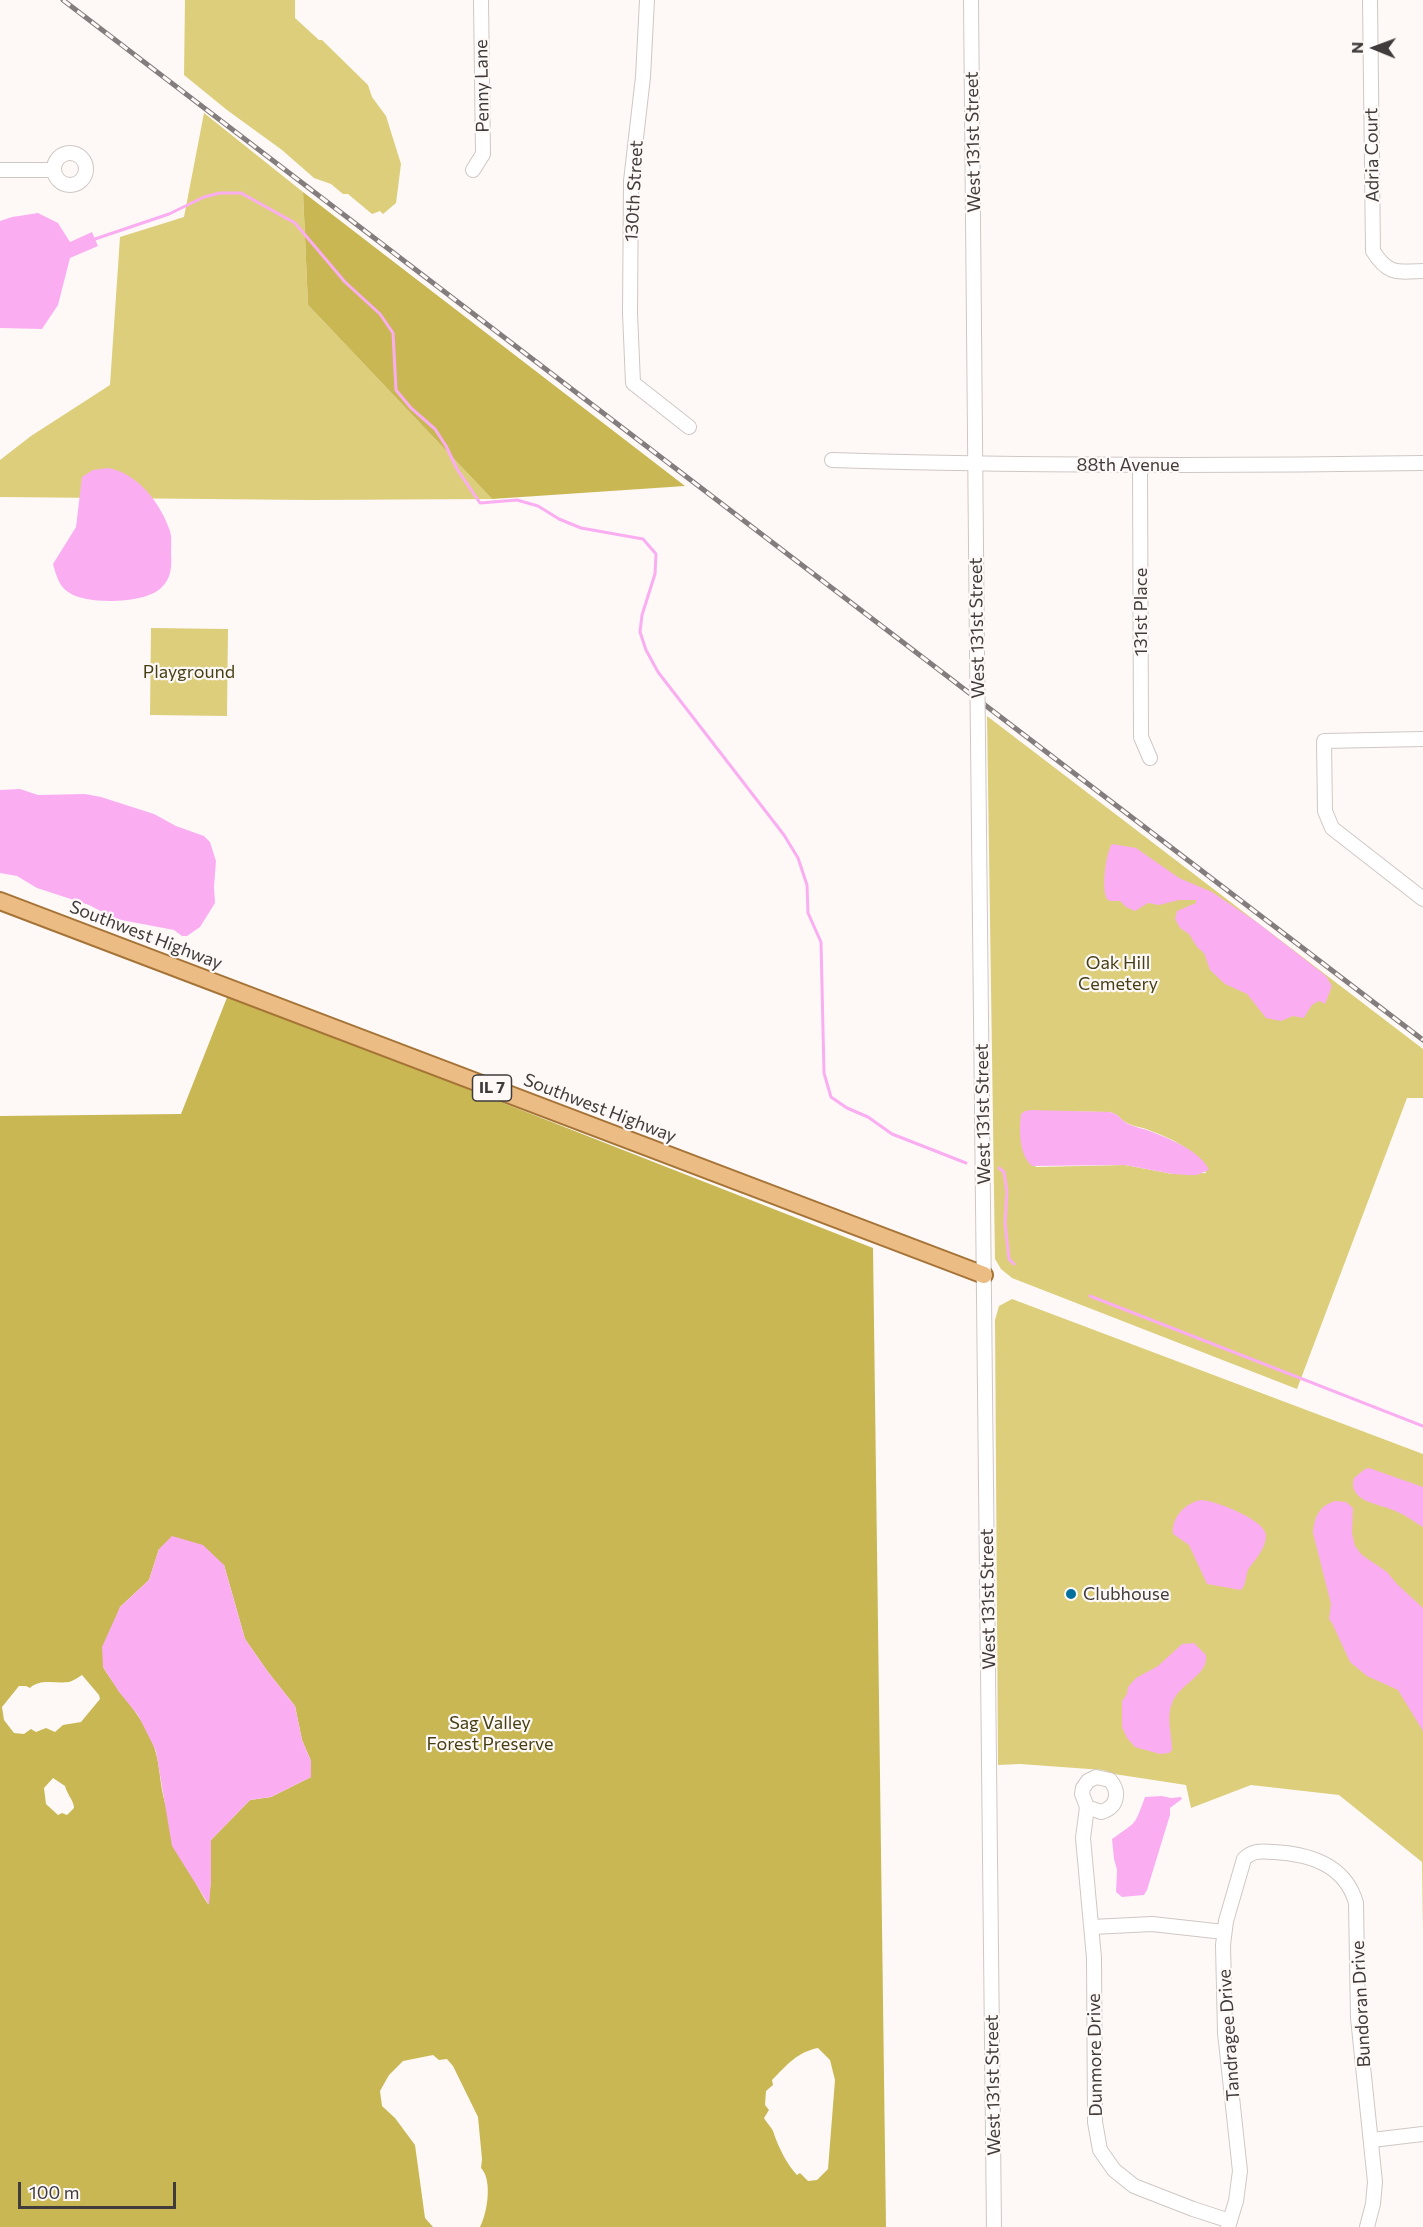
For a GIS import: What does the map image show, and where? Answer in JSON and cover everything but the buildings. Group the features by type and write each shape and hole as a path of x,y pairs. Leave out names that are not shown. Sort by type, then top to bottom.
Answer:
{"main road":[{"name":"Southwest Highway","path":"0,901 984,1275"}],"street":[{"name":"Penny Lane","path":"473,170 483,154 481,0"},
{"name":"130th Street","path":"647,0 644,77 631,181 630,313 633,382 689,427"},
{"name":"West 131st Street","path":"971,0 994,2227"},
{"name":"Adria Court","path":"1370,0 1373,250 1382,266 1397,272 1423,271"},
{"path":"0,170 54,170"},
{"name":"88th Avenue","path":"832,460 976,465 1423,463"},
{"name":"131st Place","path":"1140,465 1141,736 1150,758"},
{"path":"1423,739 1324,741 1325,811 1332,828 1423,899"},
{"name":"Dunmore Drive","path":"1087,1807 1083,1838 1094,1958 1095,2122 1100,2150 1113,2170 1134,2186 1229,2224"},
{"name":"Tandragee Drive","path":"1229,2224 1239,2187 1239,2171 1225,2033 1224,1932 1244,1859 1255,1851"},
{"name":"Bundoran Drive","path":"1255,1851 1299,1854 1317,1859 1344,1880 1354,1896 1357,1913 1358,2018 1372,2140 1375,2192 1367,2227"},
{"path":"1092,1927 1145,1924 1224,1932"},
{"path":"1372,2140 1423,2133"}],"green space":[{"path":"185,0 295,0 295,18 319,40 322,40 368,85 372,97 386,116 401,164 396,203 383,214 380,211 372,214 348,194 343,194 331,184 314,178 282,150 184,75"},
{"path":"204,113 303,192 308,305 492,499 0,497 0,460 31,436 110,385 120,237 184,217"},
{"path":"303,192 685,486 492,499 308,305"},
{"name":"Playground","path":"151,628 228,629 227,716 150,715"},
{"name":"Oak Hill Cemetery","path":"987,716 1423,1049 1423,1098 1407,1098 1297,1389 1012,1278 1001,1269 995,1259","holes":["1025,1111 1110,1112 1129,1124 1180,1144 1194,1156 1206,1173 1173,1174 1125,1165 1036,1167 1024,1146 1022,1129"]},
{"name":"Sag Valley Forest Preserve","path":"228,995 873,1248 886,2227 480,2227 487,2206 488,2189 485,2173 481,2168 478,2117 453,2066 447,2059 439,2060 433,2055 403,2061 389,2075 380,2091 382,2106 395,2118 415,2145 425,2218 433,2227 0,2227 0,1116 181,1114","holes":["159,1549 224,1565 245,1639 295,1706 302,1740 311,1761 311,1777 271,1797 250,1800 211,1840 211,1881 208,1904 188,1867 172,1825 152,1741 140,1719 103,1667 120,1607 149,1580","82,1675 100,1699 81,1722 63,1725 55,1732 46,1728 36,1732 31,1729 24,1734 14,1733 4,1720 2,1707 19,1686 30,1688 43,1682 74,1680","53,1778 65,1786 74,1808 67,1815 62,1813 58,1815 46,1804 44,1788","818,2048 830,2060 835,2080 828,2169 817,2180 808,2181 800,2173 797,2175 790,2166 764,2118 769,2110 765,2105 766,2091 773,2085 772,2080 793,2060"]},
{"path":"1012,1299 1423,1454 1423,1933 1422,1862 1339,1795 1251,1785 1191,1808 1186,1785 1114,1774 1103,1770 1020,1764 998,1765 995,1320 999,1306"}],"shaded area":[{"path":"38,213 58,223 70,242 92,232 98,246 70,258 58,305 42,329 0,328 0,221"},
{"path":"108,468 129,476 147,491 161,510 170,531 169,577 161,588 153,593 129,600 101,601 76,596 62,587 53,564 76,527 82,477 93,470"},
{"path":"20,789 38,795 85,794 101,797 154,814 176,826 204,836 210,842 216,861 215,903 200,927 187,936 182,936 174,930 116,919 89,905 37,888 17,876 0,873 0,790"},
{"path":"1112,844 1136,848 1179,878 1212,892 1258,923 1326,976 1332,986 1325,1004 1320,1001 1314,1004 1304,1018 1293,1016 1281,1021 1266,1018 1247,994 1225,984 1210,970 1204,953 1189,934 1180,928 1175,919 1177,911 1196,903 1196,900 1179,900 1159,905 1148,903 1135,911 1120,901 1107,899 1104,887 1105,871"},
{"path":"1031,1110 1110,1112 1130,1125 1155,1133 1191,1151 1205,1163 1209,1170 1197,1175 1188,1175 1125,1165 1032,1166 1022,1149 1020,1135 1021,1114"},
{"path":"1369,1468 1423,1487 1423,1527 1397,1512 1360,1497 1355,1492 1354,1478"},
{"path":"1202,1500 1239,1512 1264,1529 1266,1535 1264,1544 1249,1568 1241,1590 1207,1584 1189,1545 1173,1534 1174,1522 1181,1511 1190,1504"},
{"path":"1335,1501 1346,1502 1353,1508 1352,1533 1355,1546 1362,1555 1387,1572 1423,1608 1423,1731 1398,1690 1367,1676 1350,1662 1329,1619 1331,1604 1313,1533 1318,1513"},
{"path":"172,1536 203,1545 224,1565 245,1639 295,1706 302,1740 311,1761 311,1777 271,1797 250,1800 211,1840 209,1905 172,1846 156,1751 138,1715 119,1692 103,1667 102,1647 120,1607 149,1580 159,1549"},
{"path":"1194,1643 1206,1655 1206,1662 1199,1674 1176,1696 1170,1708 1172,1750 1169,1753 1160,1754 1135,1747 1127,1738 1122,1727 1122,1701 1127,1694 1128,1687 1136,1678 1158,1666 1182,1644"},
{"path":"1145,1797 1181,1797 1182,1799 1170,1808 1170,1815 1147,1890 1144,1895 1122,1897 1116,1892 1117,1870 1112,1839 1134,1822"}],"waterway":[{"path":"95,239 169,214 204,197 220,193 241,193 295,223 345,282 380,314 393,333 396,390 411,408 435,429 457,469 480,503 517,500 538,506 559,519 581,528 643,539 656,554 655,574 642,615 640,632 646,650 658,672 784,835 798,858 807,885 808,913 821,942 824,1073 831,1097 847,1108 868,1117 892,1134 966,1163"},
{"path":"999,1168 1004,1172 1007,1192 1005,1223 1009,1259 1014,1264"},
{"path":"1090,1296 1423,1426"}],"railway":[{"path":"63,0 1423,1040"}],"place":[{"name":"Clubhouse","path":"1071,1594"}]}
